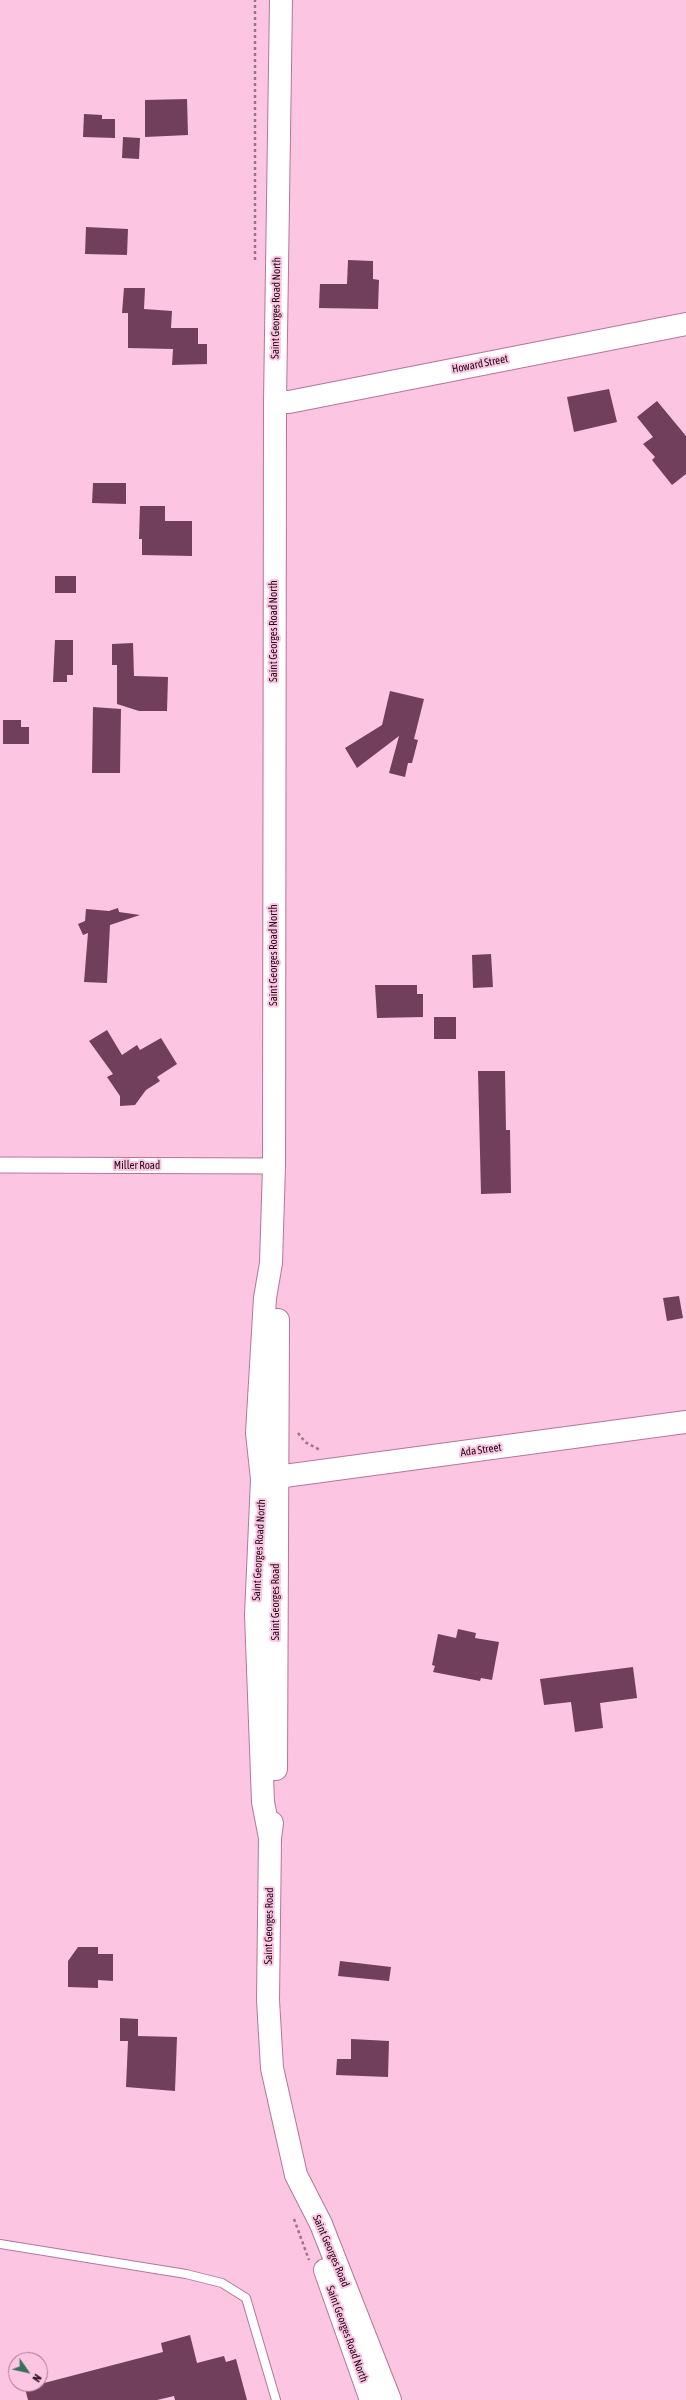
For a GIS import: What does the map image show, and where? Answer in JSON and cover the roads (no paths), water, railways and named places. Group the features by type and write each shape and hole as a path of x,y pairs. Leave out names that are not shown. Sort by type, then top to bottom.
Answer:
{"street":[{"name":"Saint Georges Road North","path":"269,1478 278,1297 271,1263 274,1166 274,402 281,0"},
{"name":"Howard Street","path":"274,402 288,402 686,324"},
{"name":"Miller Road","path":"0,1165 274,1166"},
{"name":"Ada Street","path":"269,1478 686,1422"},
{"name":"Saint Georges Road","path":"269,1478 276,1796 270,1838 268,2000 272,2068 296,2176 321,2224 373,2356"},
{"name":"Saint Georges Road North","path":"296,2176 312,2232 371,2400"},
{"name":"Saint Georges Road North","path":"373,2356 390,2400"}],"lane":[{"path":"0,2244 186,2274 222,2283 246,2298 276,2400"}]}
